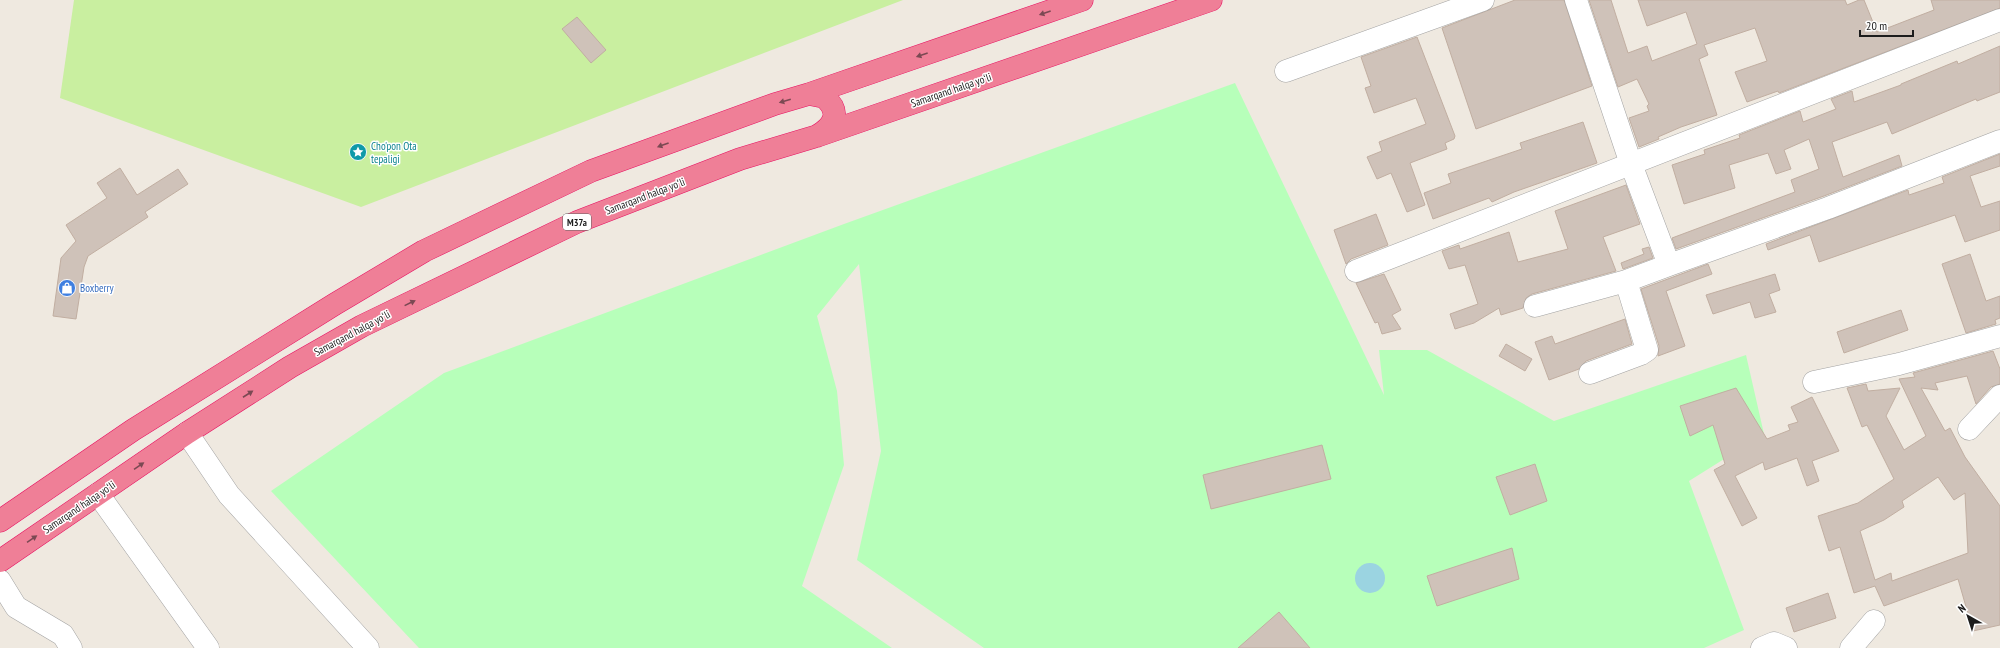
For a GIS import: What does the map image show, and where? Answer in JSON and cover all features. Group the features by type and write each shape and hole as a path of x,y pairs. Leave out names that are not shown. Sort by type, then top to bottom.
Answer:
{"highway":[{"path":"0,521 133,430 335,304 424,251 591,171 775,104 1082,0"},
{"name":"Samarqand halqa yoʻli","path":"0,561 187,434 290,367 362,326 577,222 740,159 817,136 1211,0"},
{"path":"808,94 824,97 833,108 834,116 832,124 817,136"}],"street":[{"path":"1286,71 1483,0"},
{"path":"1576,0 1631,164 1669,265"},
{"path":"1356,271 2000,20"},
{"path":"1535,306 1626,281 1828,208 2000,141"},
{"path":"1590,373 1641,354 1647,350 1626,281"},
{"path":"1814,382 1899,364 2000,336"},
{"path":"1969,429 2000,396"},
{"path":"187,434 230,495 368,648"},
{"path":"98,494 208,648"},
{"path":"0,581 16,607 63,635 71,648"},
{"path":"1851,648 1874,621"},
{"path":"1762,648 1774,643 1786,648"}],"green space":[{"name":"Cho'pon Ota tepaligi","path":"74,0 903,0 361,207 60,98"},
{"path":"1235,83 1384,395 1379,350 1427,350 1554,421 1746,355 1764,434 1689,481 1744,630 1704,648 984,648 857,560 881,451 859,264 817,316 837,391 844,465 802,586 892,648 419,648 271,491 444,373 844,224"}],"water":[{"path":"1370,563 1381,567 1385,578 1381,589 1370,593 1359,589 1355,578 1359,567"}],"building":[{"path":"1515,0 1564,0 1592,86 1476,129 1442,28"},
{"path":"1589,0 1611,0 1628,53 1647,46 1652,61 1697,44 1686,12 1647,26 1638,0 1845,0 1847,5 1859,0 1864,0 1877,32 1934,10 1931,0 2000,0 2000,8 1779,93 1778,91 1747,102 1735,72 1767,61 1755,28 1704,45 1708,55 1699,59 1717,115 1681,127 1658,137 1659,139 1639,147 1629,118 1649,111 1647,106 1649,104 1637,79 1618,87"},
{"path":"577,17 606,50 591,63 562,29"},
{"path":"1417,37 1455,136 1454,139 1445,143 1447,149 1410,163 1425,205 1407,212 1391,173 1377,179 1367,157 1382,151 1379,142 1426,124 1416,98 1374,113 1365,88 1371,86 1361,57"},
{"path":"2000,46 2000,92 1977,101 1976,99 1892,134 1887,122 1832,142 1843,177 1899,155 1902,166 1824,196 1676,249 1672,238 1795,192 1791,180 1819,169 1809,139 1784,150 1791,169 1776,174 1768,153 1729,165 1735,188 1684,204 1672,165 1705,154 1704,150 1740,138 1739,135 1800,111 1803,122 1836,109 1831,99 1852,91 1854,102 1901,85 1957,61 1958,64"},
{"path":"1583,122 1597,163 1514,192 1492,202 1489,198 1433,219 1424,193 1451,183 1448,174 1522,149 1520,143"},
{"path":"2000,154 2000,166 1970,176 1981,207 2000,201 2000,230 1965,242 1955,215 1819,262 1810,235 1768,250 1766,244 1908,190 1909,195 1944,183 1942,177"},
{"path":"120,168 137,195 178,169 188,184 145,212 148,217 88,256 84,267 76,319 53,316 61,258 76,241 66,225 107,198 97,183"},
{"path":"1626,185 1640,224 1603,237 1616,271 1532,294 1526,298 1523,308 1501,315 1499,308 1474,323 1455,329 1450,314 1478,304 1465,265 1449,269 1442,251 1459,245 1460,249 1509,232 1518,262 1568,249 1555,211"},
{"path":"1376,214 1388,245 1351,259 1346,264 1334,230"},
{"path":"1649,247 1653,258 1623,269 1621,263 1644,254 1642,249"},
{"path":"1970,254 1986,301 2000,296 2000,318 1995,320 1996,324 1966,333 1942,264"},
{"path":"1708,264 1712,274 1666,291 1685,346 1658,356 1659,346 1641,289"},
{"path":"1384,274 1401,310 1392,315 1401,329 1382,334 1378,322 1375,323 1356,283"},
{"path":"1775,274 1780,290 1769,294 1776,312 1755,318 1750,302 1713,314 1706,295"},
{"path":"1901,310 1908,330 1844,353 1837,332"},
{"path":"1625,319 1632,344 1586,361 1579,369 1549,380 1535,342 1552,336 1555,344"},
{"path":"1506,344 1532,359 1525,371 1499,356"},
{"path":"1993,351 2000,369 2000,384 1991,387 1976,404 1967,376 1935,383 1938,390 1921,388 1945,431 1950,428 1965,457 2000,506 2000,625 1973,631 1958,579 1884,606 1875,586 1854,593 1840,547 1829,551 1818,516 1858,503 1894,479 1867,425 1862,427 1847,388 1866,384 1868,391 1900,388 1886,416 1904,450 1926,436 1899,379 1915,377 1913,373","holes":["1938,477 1954,500 1965,493 1968,553 1892,581 1891,573 1875,580 1860,531 1884,520 1904,507 1902,501"]},
{"path":"1736,388 1767,439 1790,430 1788,425 1798,422 1791,407 1812,397 1839,451 1812,461 1819,481 1807,486 1797,458 1765,470 1763,462 1735,476 1757,518 1742,526 1714,470 1725,464 1713,425 1690,436 1680,406"},
{"path":"1322,445 1331,479 1211,509 1203,475"},
{"path":"1535,464 1547,501 1510,515 1496,477"},
{"path":"1512,548 1519,579 1437,606 1427,576"},
{"path":"1828,593 1836,618 1794,632 1786,608"},
{"path":"1279,612 1310,648 1238,648"}],"place":[{"name":"Cho'pon Ota tepaligi","path":"358,152"},
{"name":"Boxberry","path":"67,288"}]}
